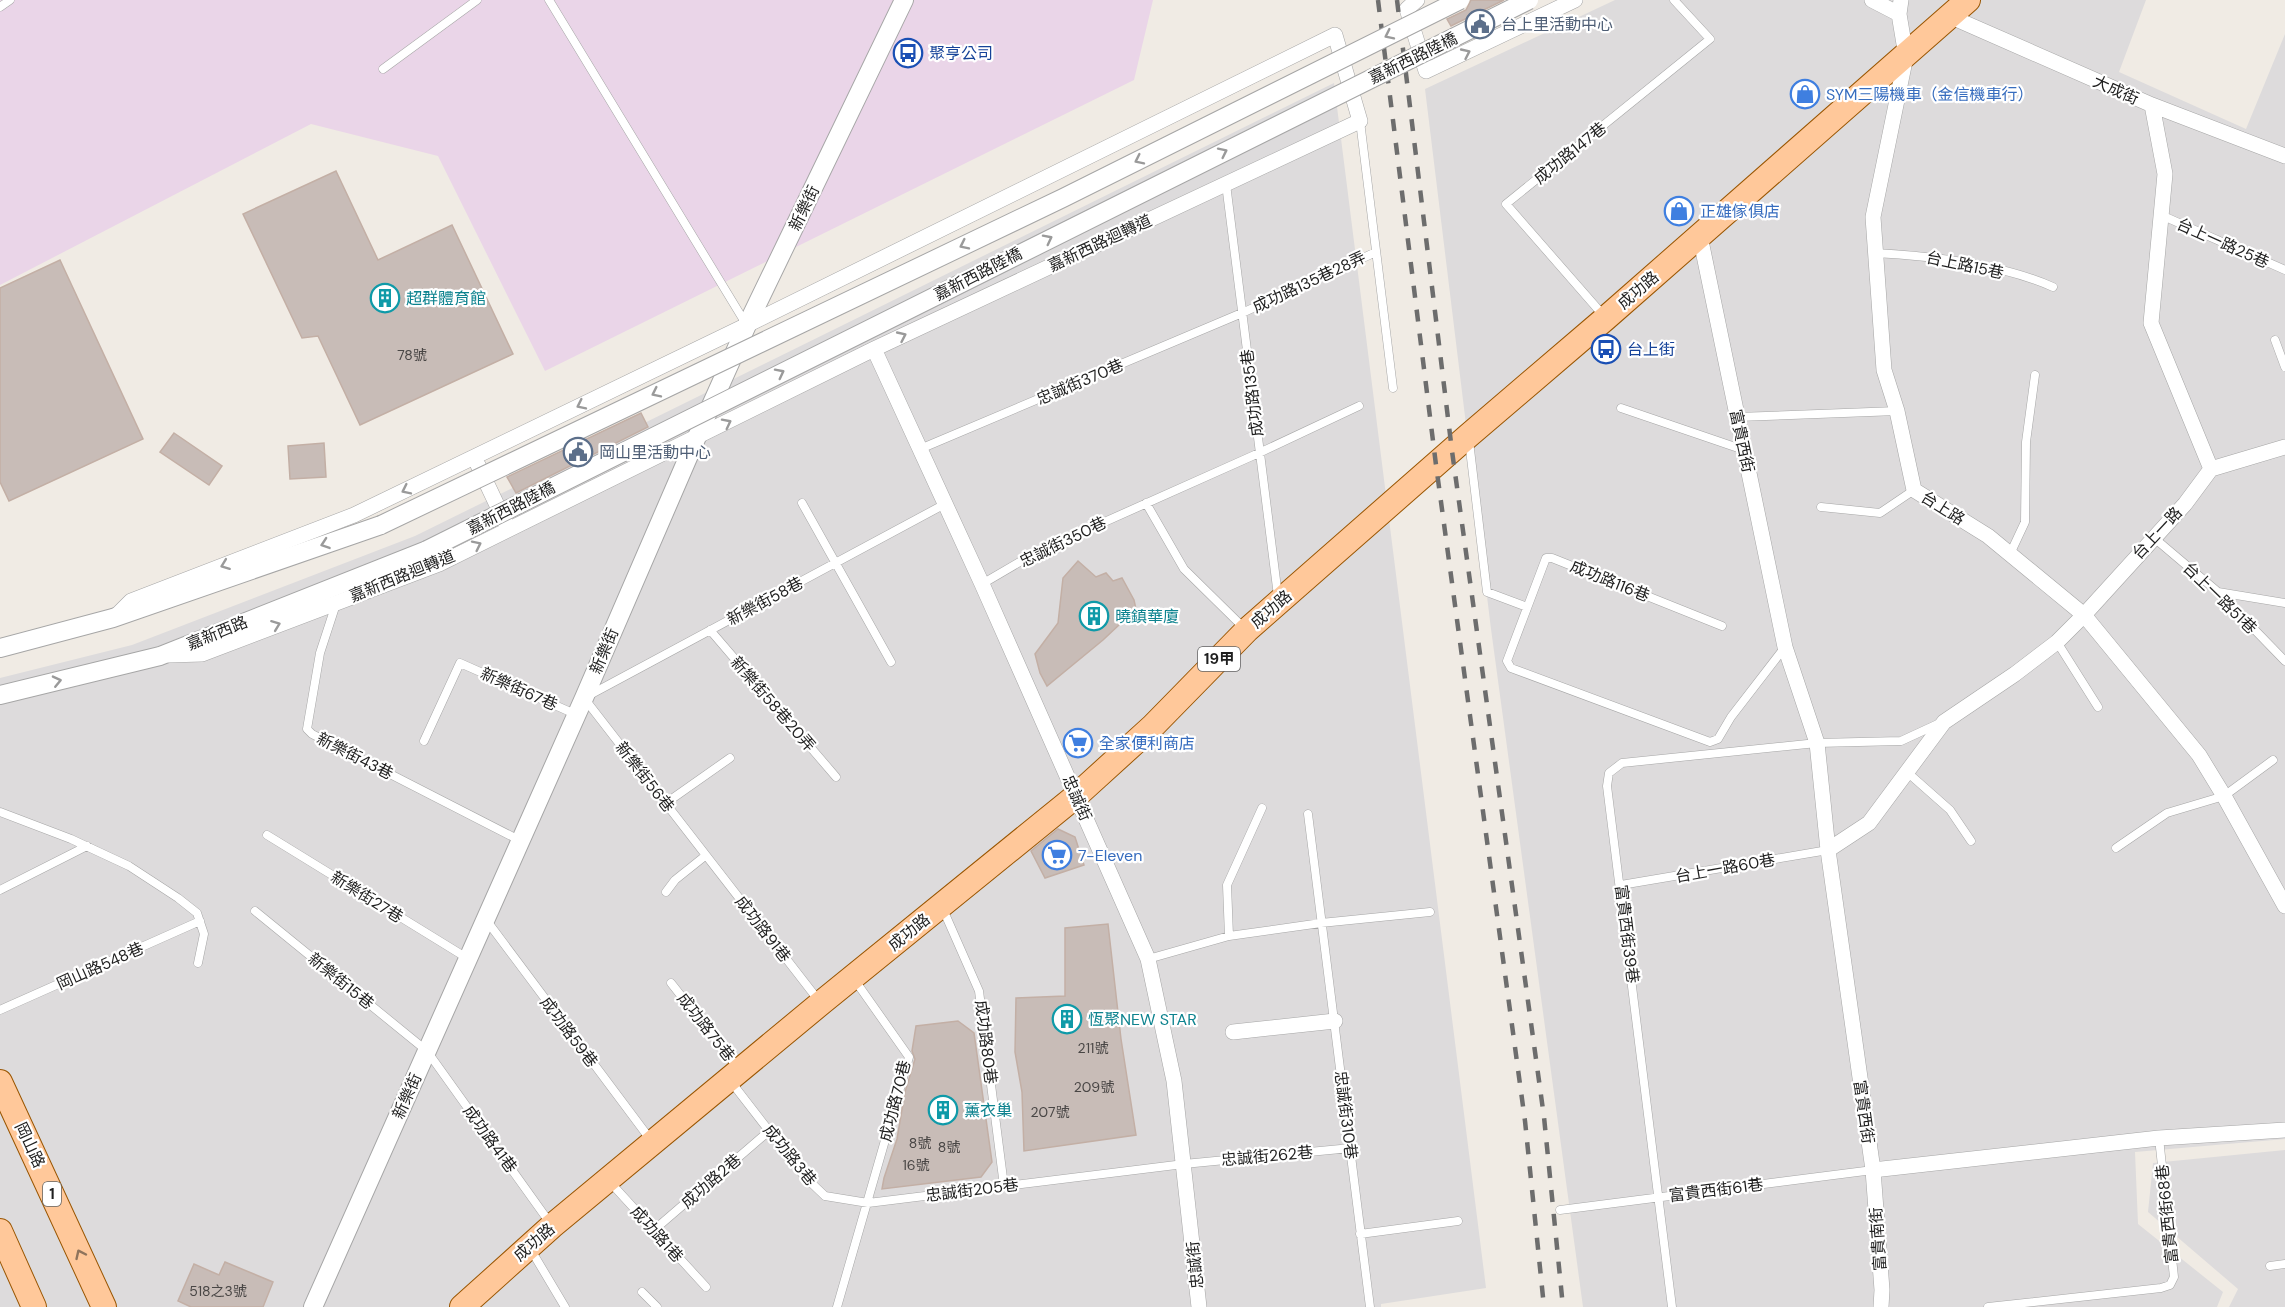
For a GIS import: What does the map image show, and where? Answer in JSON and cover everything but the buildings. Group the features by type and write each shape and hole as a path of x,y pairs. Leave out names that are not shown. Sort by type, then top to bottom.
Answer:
{"main road":[{"name":"成功路","path":"462,1307 552,1226 1076,796 1153,726 1246,630 1968,0"},
{"name":"岡山路","path":"0,1082 104,1307"},
{"path":"0,1231 34,1307"}],"street":[{"name":"新樂街","path":"313,1307 521,841 747,325 904,0"},
{"path":"1417,0 1407,9 1426,71 1575,0"},
{"name":"嘉新西路陸橋","path":"113,618 381,525 1063,198 1460,0"},
{"name":"嘉新西路陸橋","path":"427,550 1529,0"},
{"path":"1872,0 1900,7"},
{"name":"台上路","path":"1900,7 1906,56 1873,217 1884,370 1897,411 1914,490 1988,537 2084,615 2199,755 2285,906"},
{"name":"大成街","path":"1949,16 2152,105 2285,156"},
{"path":"0,648 113,618 131,601 354,515 747,325 1335,35 1360,120"},
{"path":"2152,105 2165,174 2151,323 2211,469 2285,447"},
{"name":"嘉新西路迴轉道","path":"160,656 202,654 439,564 696,439 874,349 1360,120"},
{"name":"富貴西街","path":"1700,236 1785,647 1817,742 1828,850 1873,1170"},
{"name":"忠誠街","path":"874,349 982,584 1148,959 1174,1081 1199,1307"},
{"path":"474,457 509,530"},
{"name":"台上一路","path":"1828,850 1869,823 1944,722 2015,674 2056,642 2084,615 2185,504 2211,469"},
{"name":"嘉新西路","path":"0,695 160,656 427,550"},
{"path":"1233,1032 1335,1021"},
{"path":"1873,1170 2159,1138 2285,1130"},
{"name":"富貴南街","path":"1873,1170 1882,1290 1881,1307"}],"lane":[{"path":"0,7 10,0"},
{"path":"383,69 477,0"},
{"path":"549,0 747,325"},
{"name":"成功路147巷","path":"1606,318 1506,204 1710,39 1674,0"},
{"name":"成功路135巷28弄","path":"1360,120 1393,388"},
{"name":"成功路135巷","path":"1226,184 1279,602"},
{"name":"台上一路25巷","path":"2162,215 2285,270"},
{"name":"成功路135巷28弄","path":"1242,313 1376,252"},
{"name":"台上路15巷","path":"1875,253 1926,256 2006,272 2053,287"},
{"name":"忠誠街370巷","path":"919,450 1242,313"},
{"path":"2276,340 2285,367"},
{"path":"2010,554 2025,522 2026,442 2035,375"},
{"name":"忠誠街350巷","path":"982,584 1035,553 1359,406"},
{"path":"1621,408 1744,450"},
{"path":"1737,417 1897,411"},
{"path":"1468,436 1487,592 1527,607 1507,661 1511,668 1710,742 1718,739 1731,717 1785,647"},
{"path":"1821,507 1880,513 1914,490"},
{"path":"802,503 891,662"},
{"name":"新樂街58巷","path":"580,707 710,630 945,504"},
{"path":"1146,504 1184,569 1246,630"},
{"name":"台上一路51巷","path":"2153,537 2218,592 2285,662"},
{"name":"成功路116巷","path":"1527,607 1546,558 1552,558 1722,626"},
{"path":"2218,592 2285,603"},
{"name":"新樂街43巷","path":"336,603 320,653 307,729 312,734 521,841"},
{"name":"新樂街58巷20弄","path":"710,630 836,777"},
{"path":"2056,642 2098,707"},
{"name":"新樂街67巷","path":"424,741 460,663 580,707"},
{"name":"新樂街56巷","path":"580,707 666,803 705,856"},
{"name":"富貴西街39巷","path":"1672,1307 1607,786 1609,773 1622,763 1817,742 1901,741 1944,722"},
{"path":"666,803 730,758"},
{"path":"2116,848 2167,813 2224,796 2273,760"},
{"path":"1907,772 1950,810 1971,841"},
{"path":"1229,936 1227,885 1262,808"},
{"path":"0,812 87,846 139,872 197,913 204,934 198,963"},
{"name":"忠誠街310巷","path":"1308,814 1370,1307"},
{"name":"新樂街27巷","path":"267,835 468,959"},
{"path":"0,890 87,846"},
{"name":"台上一路60巷","path":"1621,885 1828,850"},
{"path":"666,892 675,880 705,856"},
{"name":"成功路91巷","path":"705,856 821,1003"},
{"name":"成功路80巷","path":"941,906 979,991 1004,1186"},
{"name":"新樂街15巷","path":"255,911 427,1051"},
{"path":"1148,959 1229,936 1322,923 1430,912"},
{"name":"成功路59巷","path":"486,920 653,1143"},
{"name":"岡山路548巷","path":"0,1010 200,921"},
{"name":"成功路70巷","path":"853,978 909,1057 868,1203"},
{"name":"成功路75巷","path":"671,983 735,1075"},
{"name":"成功路41巷","path":"427,1051 552,1226"},
{"name":"成功路3巷","path":"735,1075 769,1131 804,1176 825,1196 868,1203"},
{"name":"成功路2巷","path":"654,1230 769,1131"},
{"name":"富貴西街68巷","path":"1988,1307 2161,1288 2170,1285 2174,1277 2159,1138"},
{"name":"忠誠街262巷","path":"1184,1164 1351,1149"},
{"name":"忠誠街205巷","path":"868,1203 1184,1164"},
{"name":"富貴西街61巷","path":"1560,1209 1873,1170"},
{"name":"成功路1巷","path":"608,1180 706,1287"},
{"path":"837,1307 868,1203"},
{"path":"1360,1234 1458,1221"},
{"path":"529,1246 565,1307"},
{"path":"2270,1266 2285,1264"},
{"path":"642,1292 657,1307"}],"shaded area":[{"path":"0,0 1153,0 1134,80 545,371 438,156 311,124 0,285"},
{"path":"1615,0 2146,0 2119,72 2246,129 2285,34 2285,1139 2135,1152 2138,1224 2223,1292 2217,1307 1583,1307 1491,629 1425,89"},
{"path":"1334,83 1486,1288 1381,1304 1381,1307 0,1307 0,678 132,645 415,536"},
{"path":"2285,1150 2285,1307 2229,1307 2238,1289 2148,1212 2153,1163"}],"railway":[{"path":"1378,0 1436,465 1525,1121 1544,1307"},
{"path":"1397,0 1452,451 1544,1117 1563,1307"}],"place":[{"name":"台上里活動中心","path":"1480,24"},
{"name":"聚亨公司","path":"908,53"},
{"name":"SYM三陽機車（金信機車行）","path":"1805,94"},
{"name":"正雄傢俱店","path":"1679,211"},
{"name":"超群體育館","path":"385,298"},
{"name":"台上街","path":"1606,349"},
{"name":"岡山里活動中心","path":"578,452"},
{"name":"曉鎮華廈","path":"1094,616"},
{"name":"全家便利商店","path":"1078,743"},
{"name":"7-Eleven","path":"1057,855"},
{"name":"恆聚NEW STAR","path":"1067,1019"},
{"name":"薰衣巢","path":"943,1110"}]}
